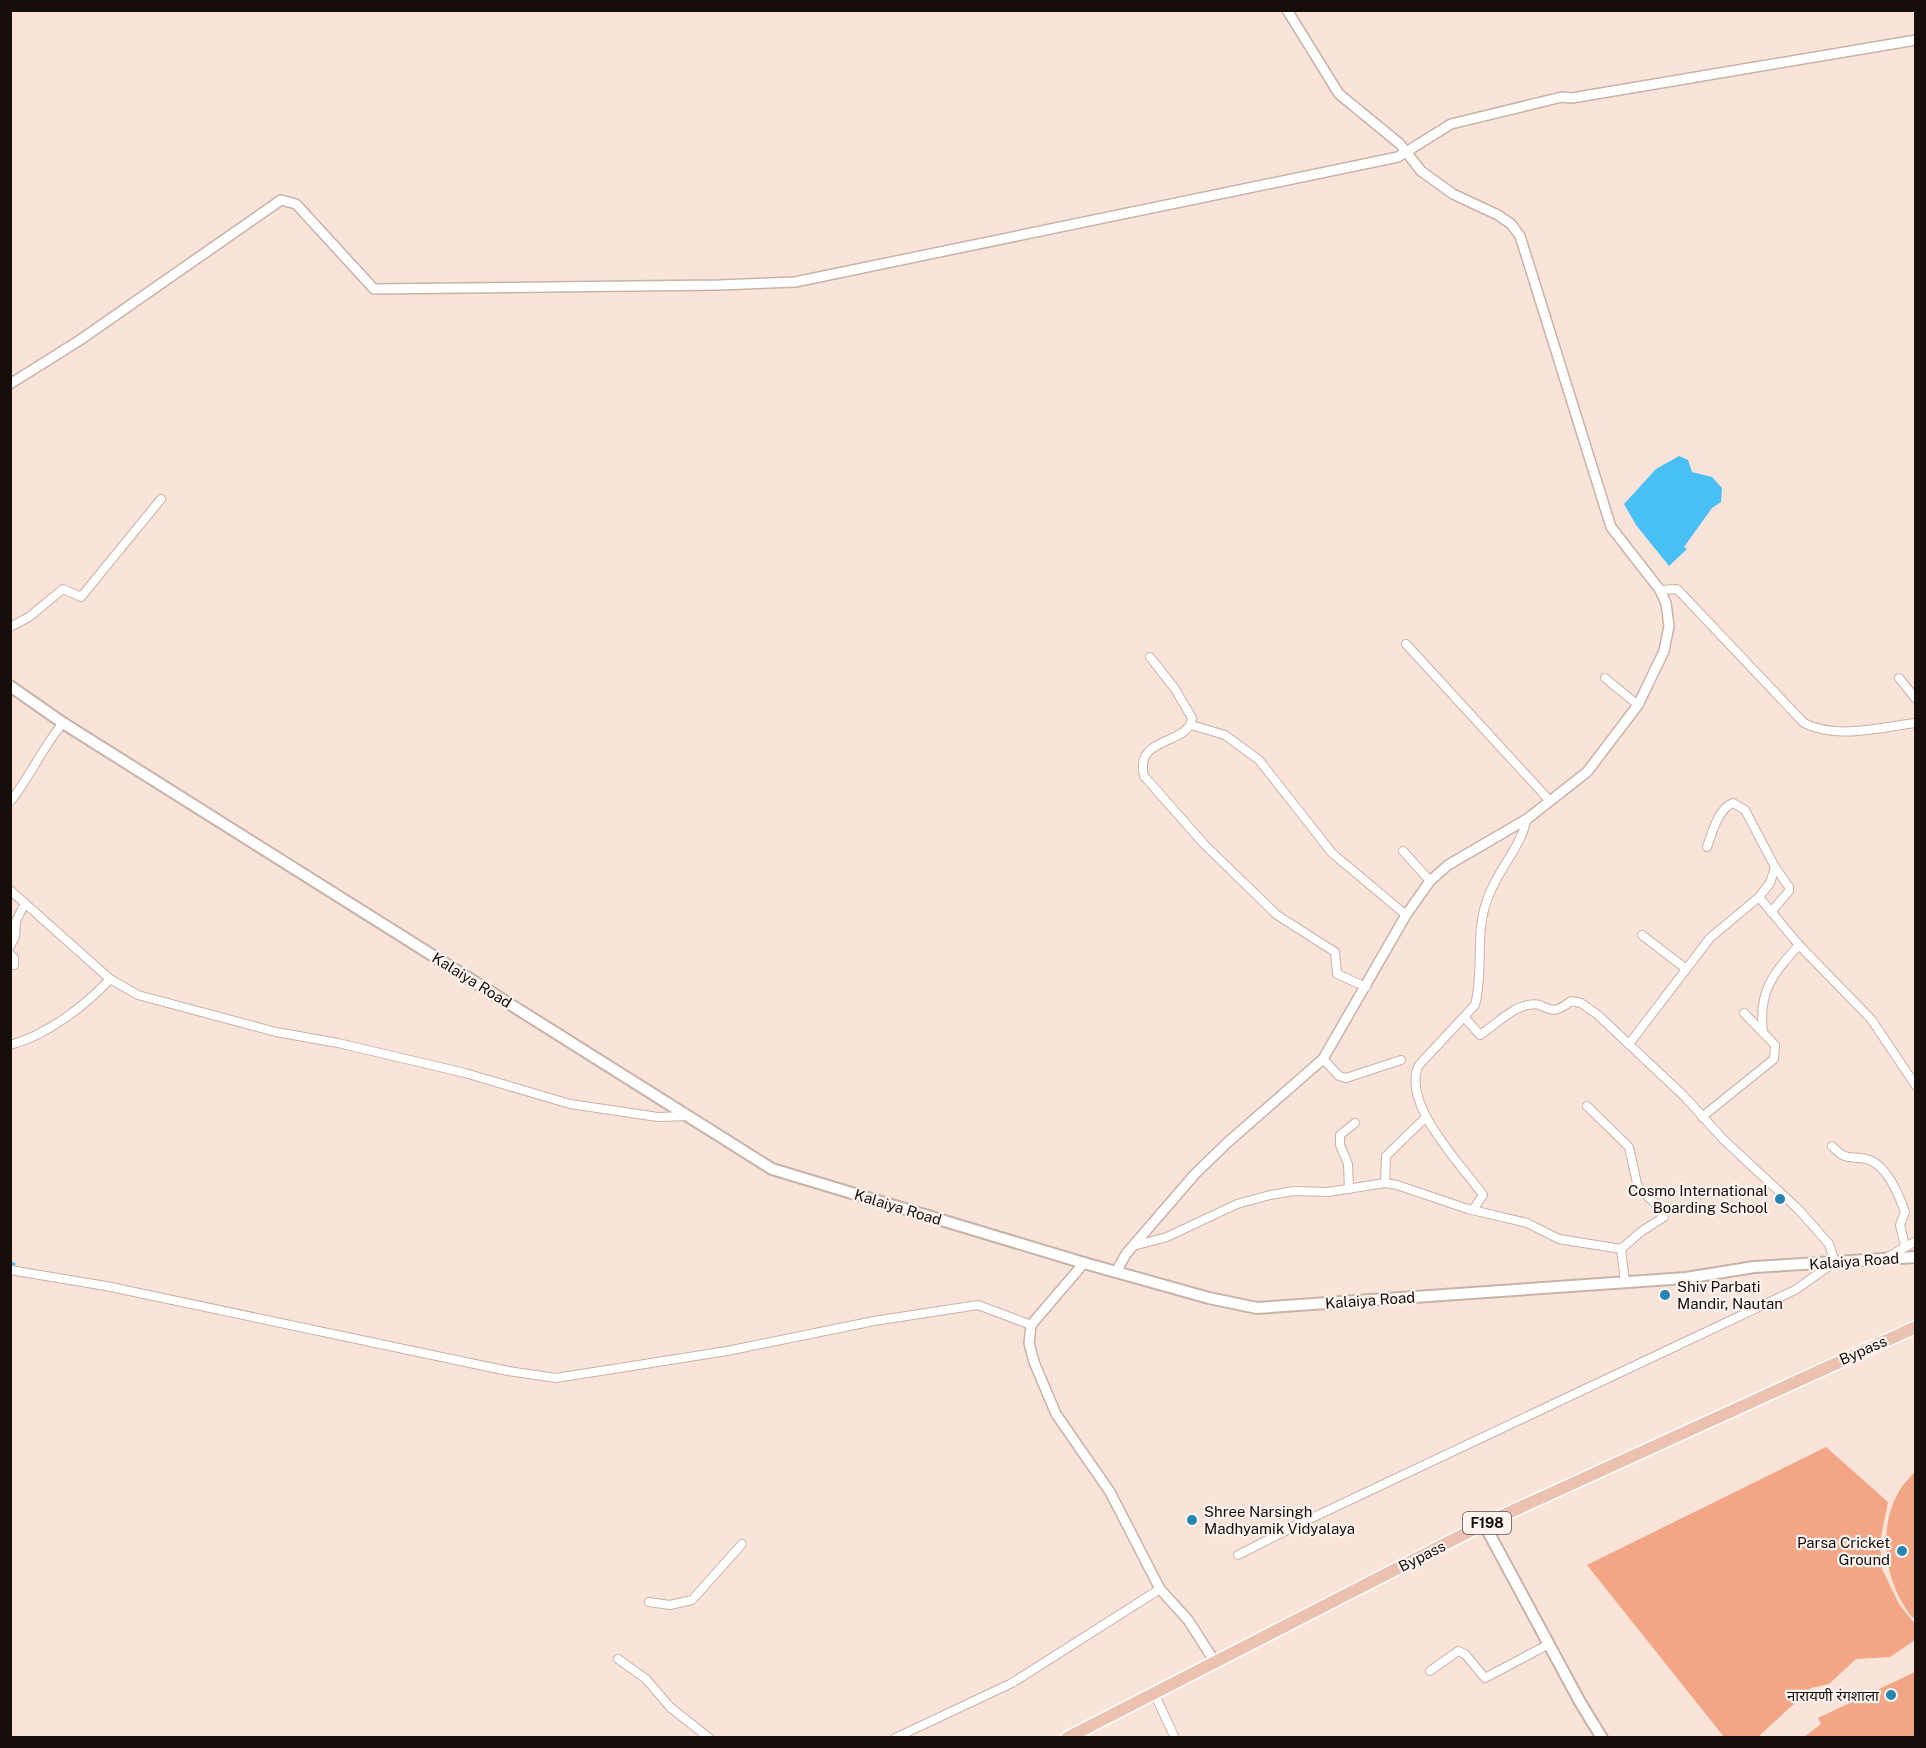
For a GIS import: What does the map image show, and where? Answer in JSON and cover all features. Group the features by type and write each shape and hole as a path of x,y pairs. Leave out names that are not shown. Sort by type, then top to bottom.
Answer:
{"main road":[{"name":"Kalaiya Road","path":"10,686 63,723 772,1169 1084,1263 1209,1298 1257,1308 1686,1278 1754,1267 1916,1257"},
{"name":"Bypass","path":"1067,1737 1484,1524 1916,1327"},
{"path":"1484,1524 1602,1737"}],"street":[{"path":"1116,1272 1133,1246 1227,1143 1323,1059 1406,915 1430,881 1448,865 1527,819 1587,772 1638,705 1664,651 1668,634 1668,614 1660,590 1611,527 1520,236 1511,224 1498,214 1453,194 1421,171 1384,129 1339,94 1287,10"},
{"path":"10,384 80,340 281,200 296,204 374,289 767,284 822,278 1398,157 1451,124 1562,97 1572,98 1916,40"},
{"path":"10,627 29,616 63,589 81,597 161,499"},
{"path":"1660,590 1677,590 1804,723 1819,730 1835,732 1916,723"},
{"path":"1406,645 1550,801"},
{"path":"1150,657 1175,689 1192,718 1191,725"},
{"path":"1605,678 1638,705"},
{"path":"1899,678 1916,699"},
{"path":"10,802 36,764 43,747 63,723"},
{"path":"1366,987 1337,974 1335,952 1276,915 1204,844 1144,776 1141,764 1144,756 1152,748 1191,725 1226,735 1259,760 1332,853 1406,915"},
{"path":"1707,847 1715,824 1725,808 1733,803 1746,810 1789,891 1771,912"},
{"path":"1473,1210 1483,1194 1425,1118 1413,1083 1414,1075 1419,1065 1475,1005 1478,993 1478,938 1486,903 1498,874 1524,830 1527,819"},
{"path":"1403,851 1430,881"},
{"path":"1629,1044 1710,938 1759,897 1770,883 1775,867"},
{"path":"10,890 110,979 138,995 276,1032 338,1043 465,1073 570,1104 658,1117 688,1116"},
{"path":"1759,897 1799,945 1871,1019 1916,1086"},
{"path":"10,946 15,937 16,921 25,903"},
{"path":"1642,935 1685,968"},
{"path":"1763,1032 1761,1014 1763,996 1779,968 1799,945"},
{"path":"10,954 14,958 14,964"},
{"path":"10,1045 24,1041 46,1029 95,995 110,979"},
{"path":"1238,1556 1310,1519 1795,1290 1835,1262 1829,1244 1799,1210 1599,1015 1576,1001 1553,1011 1532,1004 1522,1006 1480,1035 1465,1018"},
{"path":"1702,1117 1774,1059 1774,1045 1744,1013"},
{"path":"1323,1059 1339,1076 1346,1078 1401,1060"},
{"path":"1133,1246 1167,1237 1237,1204 1270,1195 1349,1189 1384,1183 1397,1185 1473,1210 1527,1222 1559,1239 1621,1249 1642,1231 1664,1217 1655,1203 1638,1188 1629,1146 1587,1106"},
{"path":"1384,1183 1386,1156 1425,1118"},
{"path":"1349,1189 1348,1164 1340,1145 1340,1135 1355,1123"},
{"path":"1832,1146 1847,1159 1867,1159 1875,1163 1894,1186 1905,1212 1900,1225 1905,1246"},
{"path":"1885,1259 1916,1241"},
{"path":"1621,1249 1625,1282"},
{"path":"1084,1263 1031,1324 1029,1343 1034,1362 1056,1414 1110,1492 1160,1589 1188,1620 1215,1662"},
{"path":"10,1270 106,1286 508,1371 556,1378 727,1351 874,1322 978,1305 1031,1324"},
{"path":"649,1602 670,1605 692,1600 742,1544"},
{"path":"895,1737 1012,1683 1160,1589"},
{"path":"1430,1671 1458,1651 1465,1654 1485,1678 1549,1644"},
{"path":"618,1659 646,1679 670,1707 709,1737"},
{"path":"1154,1693 1175,1737"}],"shaded area":[{"path":"1826,1447 1888,1502 1880,1542 1882,1569 1899,1604 1915,1624 1915,1640 1890,1657 1856,1659 1829,1684 1811,1688 1758,1737 1724,1737 1587,1565"},
{"name":"Parsa Cricket Ground","path":"1915,1471 1915,1620 1905,1607 1891,1576 1886,1542 1891,1509 1900,1490"},
{"name":"नारायणी रंगशाला","path":"1915,1672 1915,1737 1804,1737 1821,1724 1818,1718"}],"water":[{"path":"1679,456 1688,460 1692,472 1712,477 1722,488 1721,502 1712,508 1684,547 1687,549 1669,566 1636,525 1624,504 1656,469"}],"waterway":[{"path":"10,1263 14,1264"}],"place":[{"name":"Cosmo International Boarding School","path":"1780,1199"},
{"name":"Shiv Parbati Mandir, Nautan","path":"1665,1295"},
{"name":"Shree Narsingh Madhyamik Vidyalaya","path":"1192,1520"},
{"name":"Parsa Cricket Ground","path":"1902,1551"},
{"name":"नारायणी रंगशाला","path":"1891,1695"}]}
